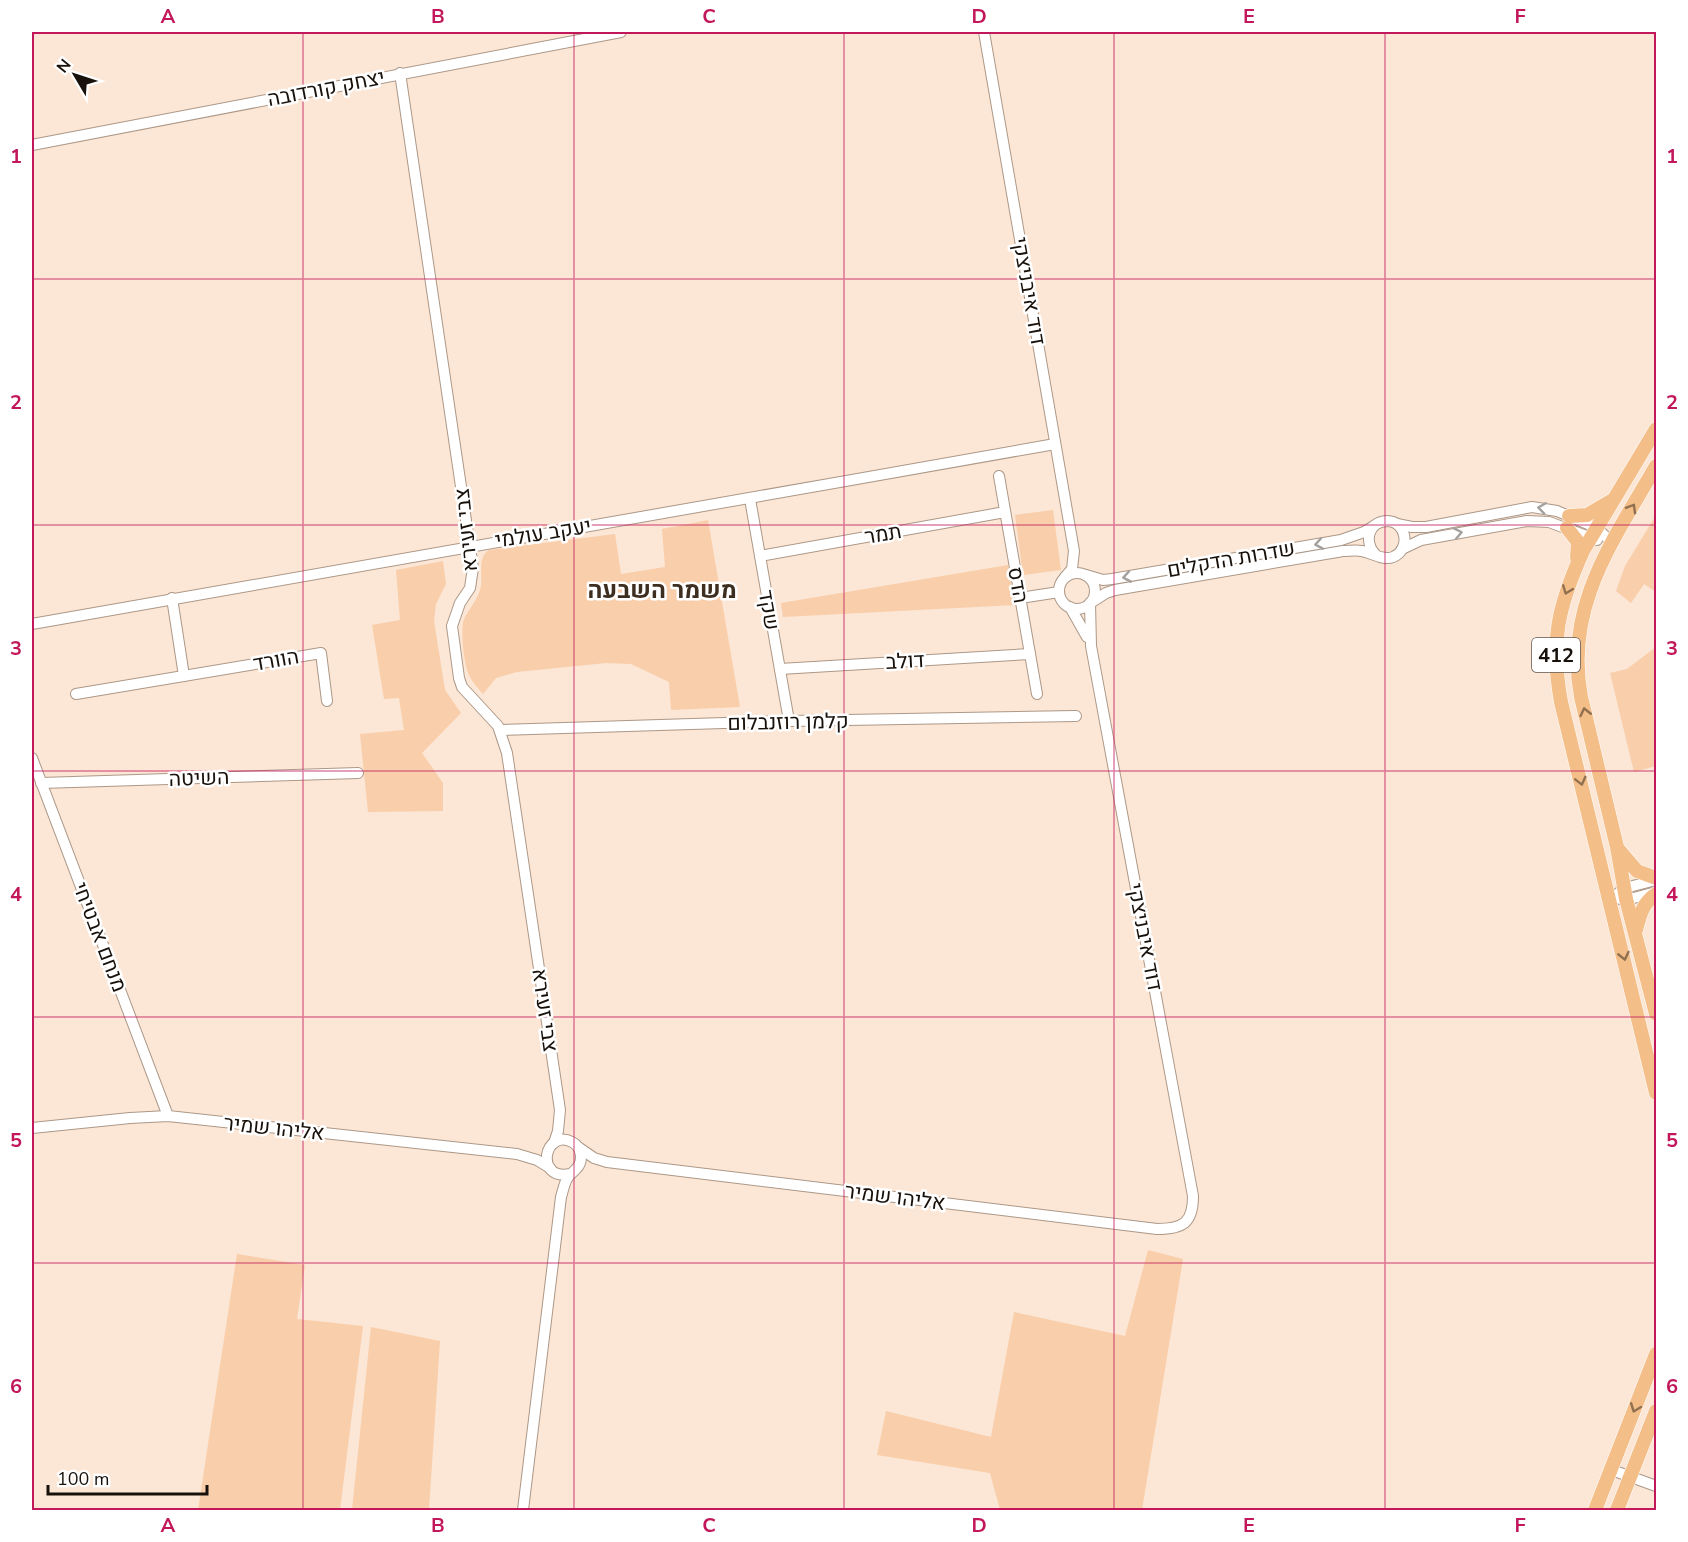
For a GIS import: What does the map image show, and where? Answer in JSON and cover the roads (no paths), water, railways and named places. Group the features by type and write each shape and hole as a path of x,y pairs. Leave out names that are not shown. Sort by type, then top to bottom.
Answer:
{"main road":[{"name":"412","path":"1656,429 1594,533 1563,597 1558,621 1557,677 1656,1093"},
{"name":"412","path":"1656,466 1612,543 1586,600 1579,630 1577,653 1581,697 1656,1014"},
{"path":"1576,568 1578,542 1568,522 1587,515 1615,498"},
{"path":"1617,847 1637,871 1656,879"},
{"path":"1636,932 1641,911 1656,893"},
{"path":"1596,1510 1656,1354"},
{"path":"1617,1510 1656,1411"}],"street":[{"name":"יצחק קורדובה","path":"32,145 621,32"},
{"name":"דוד איבניצקי","path":"984,32 1074,551 1085,575"},
{"name":"צבי זעירא","path":"400,73 470,545 472,580 470,588 460,603 452,626 459,678 462,687 500,730 507,753 560,1110 577,1145"},
{"name":"יעקב עולמי","path":"32,624 470,545 750,499 1055,444"},
{"name":"הדס","path":"999,476 1037,694"},
{"name":"שקד","path":"750,499 789,721"},
{"path":"1568,522 1517,522 1421,540 1402,549 1393,557 1387,558 1376,555 1368,542 1370,531 1374,526 1385,521 1412,527 1426,527 1532,507 1544,507 1568,522 1612,543"},
{"name":"תמר","path":"760,556 1005,512"},
{"path":"1397,524 1405,538 1402,549"},
{"name":"שדרות הדקלים","path":"1085,575 1103,580 1112,579 1341,540 1374,526"},
{"name":"דוד איבניצקי","path":"1065,577 1072,568 1074,551"},
{"name":"שדרות הדקלים","path":"1091,602 1115,590 1343,551 1362,551 1376,555"},
{"path":"1076,573 1085,575 1095,587 1094,597 1083,608 1070,607 1063,602 1059,592 1062,581 1065,577 1076,573"},
{"path":"1020,597 1059,592"},
{"path":"172,598 184,676"},
{"name":"דוד איבניצקי","path":"1091,602 1091,646 1193,1196 1191,1215 1182,1225"},
{"name":"דוד איבניצקי","path":"1070,607 1091,646"},
{"name":"הוורד","path":"76,694 321,653 327,701"},
{"name":"דולב","path":"780,669 1030,654"},
{"name":"קלמן רוזנבלום","path":"500,730 789,721 1076,716"},
{"name":"מנחם אבטיחי","path":"32,758 168,1116"},
{"name":"השיטה","path":"41,783 358,772"},
{"path":"1611,899 1656,879"},
{"path":"1626,894 1656,893"},
{"name":"צבי זעירא","path":"552,1145 558,1131 560,1110"},
{"name":"אליהו שמיר","path":"32,1128 168,1116 517,1154 537,1160 552,1170"},
{"path":"523,1510 561,1197 558,1178 546,1158 552,1145 565,1140 577,1145 581,1152 581,1162 573,1172 561,1197"},
{"name":"אליהו שמיר","path":"517,1154 539,1151 552,1145"},
{"name":"אליהו שמיר","path":"577,1145 594,1158 607,1162 1157,1229 1171,1229 1182,1225"},
{"name":"אליהו שמיר","path":"573,1172 607,1162"},
{"path":"552,1170 565,1175 573,1172"},
{"path":"1611,1470 1656,1486"}],"district":[{"name":"משמר השבעה","path":"662,590"}]}
